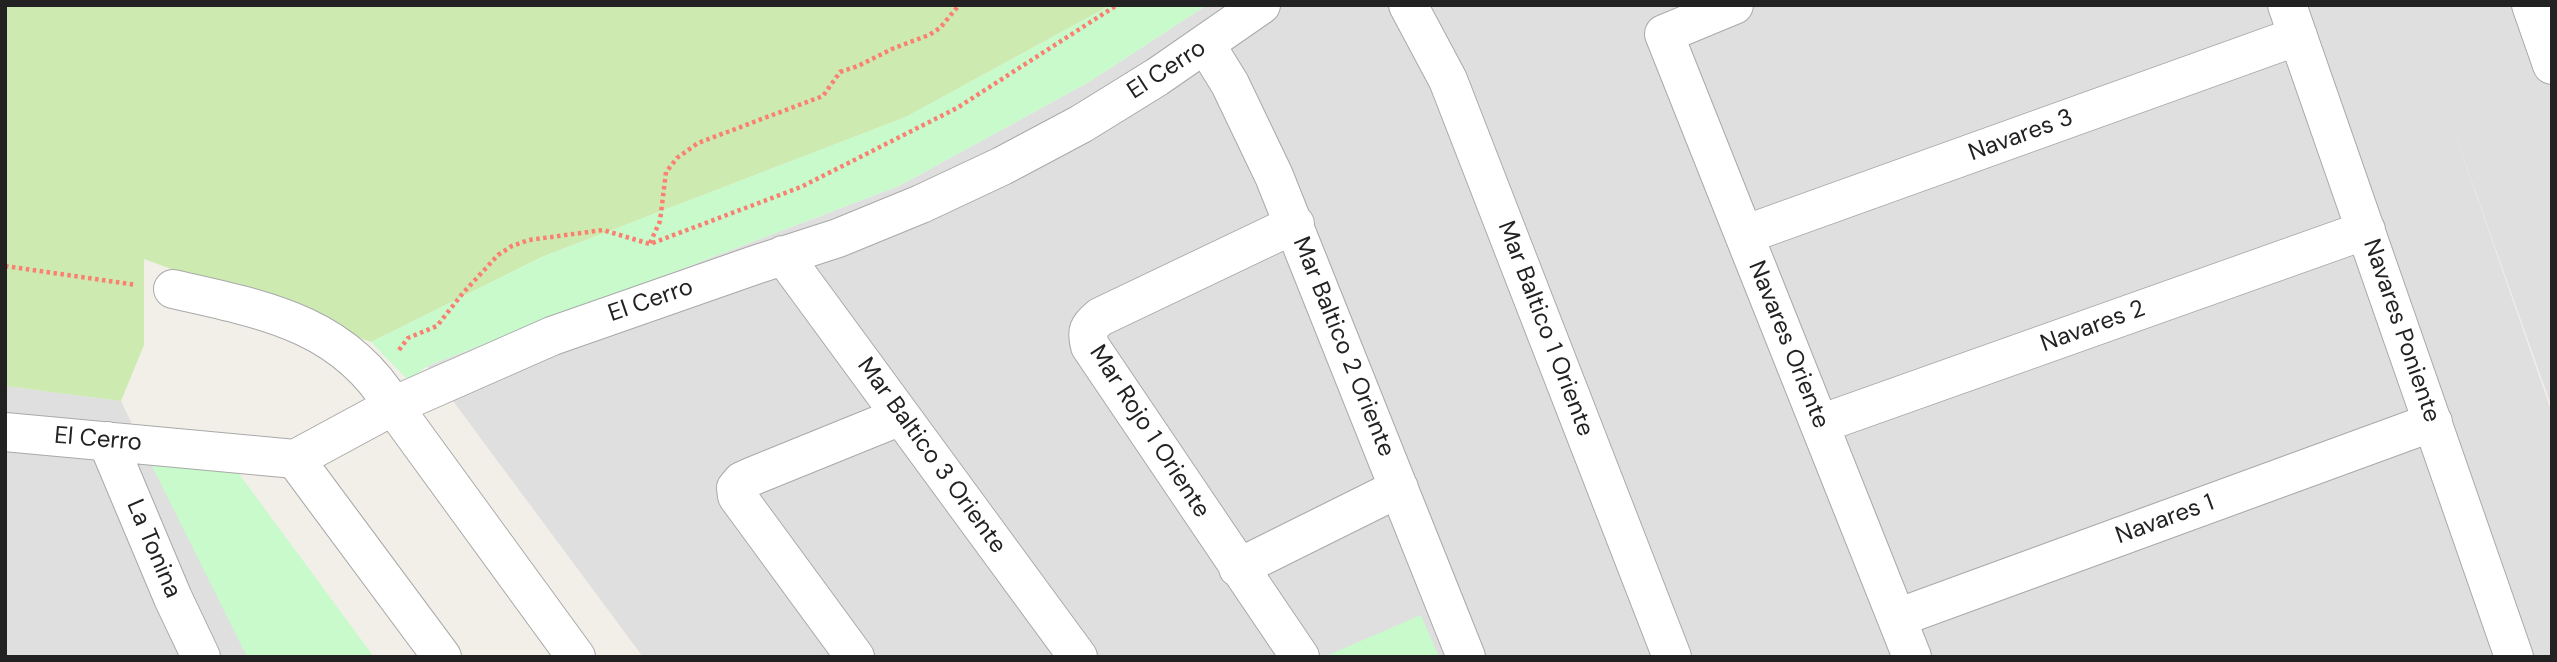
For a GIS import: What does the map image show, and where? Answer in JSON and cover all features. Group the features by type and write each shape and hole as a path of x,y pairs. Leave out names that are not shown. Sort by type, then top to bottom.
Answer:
{"street":[{"name":"El Cerro","path":"5,432 295,458 386,393 838,238 921,204 1002,166 1081,124 1206,45 1261,5"},
{"name":"Mar Baltico 1 Oriente","path":"1408,5 1448,80 1672,657"},
{"name":"Navares Oriente","path":"1734,5 1664,34 1912,657"},
{"path":"2531,5 2552,65"},
{"name":"Navares Poniente","path":"2293,21 2514,657"},
{"name":"Navares 3","path":"1744,235 2293,21"},
{"name":"Mar Baltico 2 Oriente","path":"1206,45 1243,110 1294,224 1466,657"},
{"name":"Mar Rojo 1 Oriente","path":"1294,224 1100,317 1088,326 1087,332 1090,346 1300,657"},
{"name":"Navares 2","path":"1820,424 2366,230"},
{"name":"Mar Baltico 3 Oriente","path":"783,255 1077,657"},
{"path":"173,289 257,308 296,321 348,354 386,393 576,657"},
{"path":"855,657 737,496 736,488 742,481 753,476 901,416"},
{"name":"Navares 1","path":"1897,618 2433,422"},
{"name":"La Tonina","path":"107,441 173,598 201,657"},
{"path":"295,458 442,657"},
{"path":"1238,568 1399,488"}],"path":[{"path":"650,244 660,221 666,172 677,158 698,143 823,96 840,72 929,35 940,28 959,5"},
{"path":"386,393 408,338 437,326 498,255 512,246 529,240 603,230 650,244 801,187 957,107 1117,5"},
{"path":"5,266 173,289"}],"shaded area":[{"path":"1207,5 2552,5 2552,408 2448,114 2552,413 2552,657 643,657 427,366 899,186 1089,82"},
{"path":"5,386 121,401 151,464 374,657 5,657"}],"green space":[{"path":"5,5 1111,5 906,117 542,257 371,342 144,259 144,345 121,401 5,386"},
{"path":"1111,5 1207,5 1089,82 899,186 427,366 409,381 371,342 542,257 906,117"},
{"path":"151,464 237,471 374,657 247,657"},
{"path":"1421,615 1439,657 1326,656"}]}
